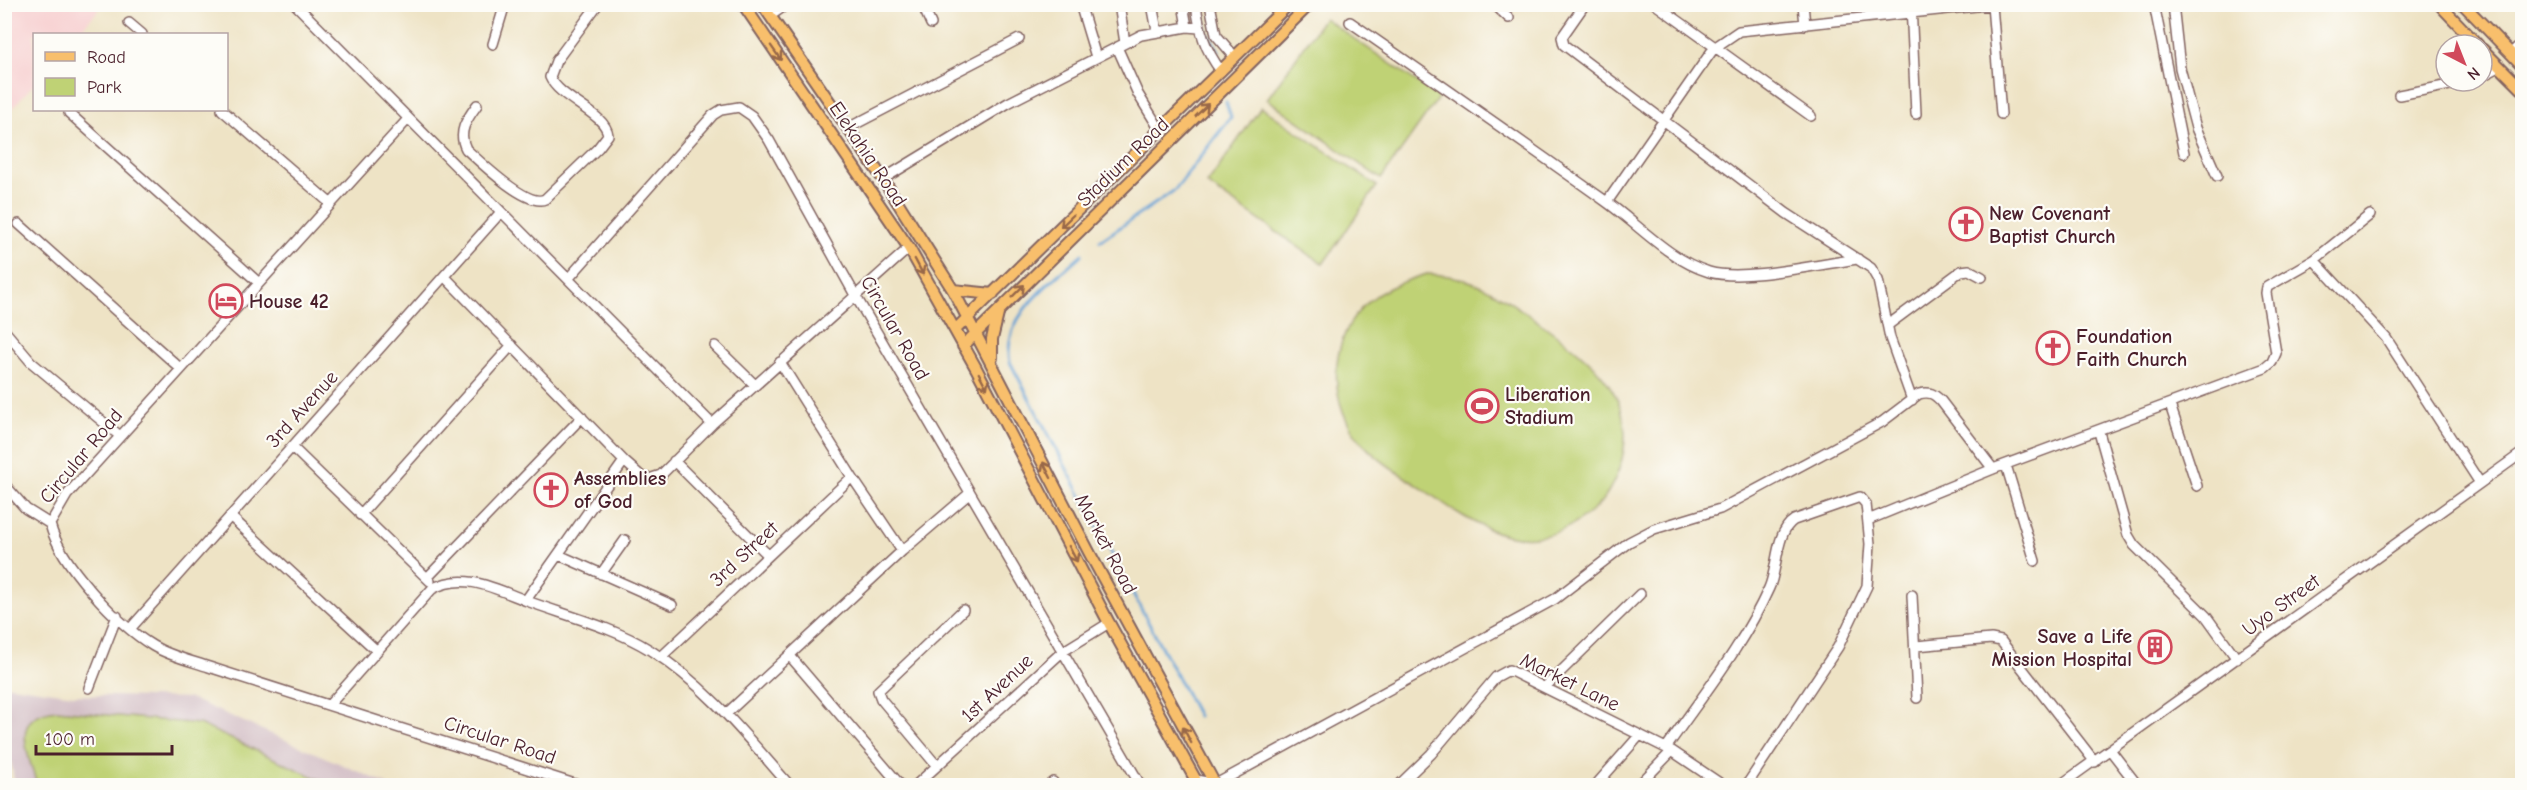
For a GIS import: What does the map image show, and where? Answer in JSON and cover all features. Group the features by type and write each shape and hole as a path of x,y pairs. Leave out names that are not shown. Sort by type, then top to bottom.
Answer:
{"main road":[{"name":"Elekahia Road","path":"743,4 909,248 955,330"},
{"name":"Elekahia Road","path":"762,4 883,179 968,316"},
{"name":"Stadium Road","path":"955,330 1289,4"},
{"name":"Stadium Road","path":"963,346 1310,4"},
{"path":"2439,4 2467,33"},
{"path":"2463,4 2523,65"},
{"path":"2494,62 2523,89"},
{"path":"953,290 993,294"},
{"path":"993,361 992,339 998,311"},
{"name":"Market Road","path":"968,316 1095,562 1216,785"},
{"name":"Market Road","path":"955,330 1109,623 1197,783"}],"street":[{"path":"296,4 712,424"},
{"path":"493,44 505,4"},
{"path":"477,105 464,124 462,141 466,149 511,187 532,200 538,202 545,200 592,155 608,135 606,127 564,92 550,77 556,61 598,4"},
{"path":"770,16 787,4"},
{"path":"922,4 931,24"},
{"path":"1080,4 1096,57"},
{"path":"1119,4 1121,45 1138,94 1160,130"},
{"path":"1152,4 1156,31"},
{"path":"1184,4 1187,27"},
{"path":"1196,4 1199,28 1207,51 1221,71"},
{"path":"1210,4 1216,35 1235,57"},
{"path":"1494,4 1509,18"},
{"path":"1585,4 1562,37 1564,45 1786,213 1858,259 1876,275 1887,326 1912,400"},
{"path":"1656,4 1811,116"},
{"path":"1803,4 1805,25"},
{"path":"2154,4 2184,153"},
{"path":"2173,4 2180,68 2196,128 2217,176"},
{"path":"1607,202 1714,48 1739,31 1805,25 1911,10 1994,5 2001,114"},
{"path":"1911,10 1916,114"},
{"path":"129,22 141,33"},
{"path":"1350,22 1607,202 1683,260 1711,272 1748,273 1858,259"},
{"path":"883,179 1008,103 1121,45 1156,31 1187,27 1199,28"},
{"path":"848,128 1020,39"},
{"path":"2511,53 2523,43"},
{"path":"2494,70 2499,67"},
{"path":"2398,95 2434,88"},
{"name":"Circular Road","path":"568,279 713,115 721,110 739,107 752,116 763,130 855,295 1141,786"},
{"path":"223,111 330,203"},
{"path":"69,112 259,283"},
{"name":"Circular Road","path":"408,119 67,495 50,524 60,549 117,616 130,629 154,646 174,655 581,786"},
{"name":"3rd Avenue","path":"130,629 501,213"},
{"path":"1868,519 2265,368 2272,362 2276,353 2266,293 2267,287 2314,260 2370,215"},
{"path":"19,224 181,369"},
{"path":"445,277 624,461 641,476 649,479 661,475 712,424 909,248"},
{"path":"2314,260 2386,338 2480,483"},
{"path":"1887,326 1961,271 1969,270 1982,277"},
{"path":"4,330 32,362 120,436"},
{"path":"360,515 512,345"},
{"path":"715,346 755,385"},
{"path":"780,362 852,477 902,551"},
{"path":"1197,783 1216,785 1555,599 1629,542 1654,529 1692,520 1720,509 1882,422 1926,392 1934,394 1993,470"},
{"path":"2170,405 2197,486"},
{"path":"428,577 582,417"},
{"path":"2098,432 2128,535 2134,545 2206,616 2237,659"},
{"path":"292,447 360,515 428,577 432,589"},
{"name":"Uyo Street","path":"2059,786 2111,751 2523,453"},
{"path":"526,600 624,461"},
{"path":"674,461 768,555"},
{"path":"2006,465 2035,561"},
{"name":"3rd Street","path":"661,657 852,477"},
{"path":"4,484 26,509 50,524"},
{"path":"726,714 902,551 970,493"},
{"path":"1638,786 1669,749 1751,625 1771,584 1784,534 1790,523 1860,497 1866,504 1870,568 1857,608 1838,647 1746,786"},
{"path":"230,516 376,651"},
{"path":"602,574 625,540"},
{"path":"558,555 672,605"},
{"path":"330,704 432,589 446,582 465,580 593,624 661,657 726,714 790,786"},
{"path":"1545,687 1640,594"},
{"path":"1912,595 1917,698"},
{"path":"937,766 881,699 878,691 963,610"},
{"path":"89,688 117,616"},
{"name":"1st Avenue","path":"915,786 1062,652 1109,623"},
{"path":"1916,646 1991,639 2001,641 2095,762"},
{"path":"790,656 901,786"},
{"name":"Market Lane","path":"1398,786 1431,754 1475,699 1502,672 1509,670 1669,749 1724,786"},
{"path":"1595,786 1639,736"},
{"path":"2111,751 2138,786"}],"shaded area":[{"path":"5,4 103,5 78,33 33,33 33,85 5,116"},
{"path":"4,685 74,695 189,698 389,785 15,785 5,724"}],"green space":[{"path":"1324,18 1439,97 1381,179 1267,99"},
{"path":"1261,107 1377,186 1323,264 1207,184"},
{"path":"1427,274 1460,278 1500,296 1577,351 1608,383 1618,401 1624,421 1625,444 1619,469 1602,501 1570,526 1548,535 1526,538 1505,535 1485,527 1464,517 1384,462 1365,447 1351,428 1343,411 1336,375 1343,338 1362,307 1377,295 1389,288"},
{"path":"57,710 199,724 331,785 37,785 26,748 27,727 32,719 42,713"}],"waterway":[{"path":"1202,4 1205,30 1219,51"},
{"path":"1100,241 1175,190 1231,117 1226,102"},
{"path":"1082,254 1043,289 1021,315 1013,329 1009,345 1010,362 1198,716"}],"place":[{"name":"New Covenant Baptist Church","path":"1966,224"},
{"name":"House 42","path":"226,301"},
{"name":"Foundation Faith Church","path":"2053,348"},
{"name":"Liberation Stadium","path":"1482,406"},
{"name":"Assemblies of God","path":"551,490"},
{"name":"Save a Life Mission Hospital","path":"2155,647"}]}
